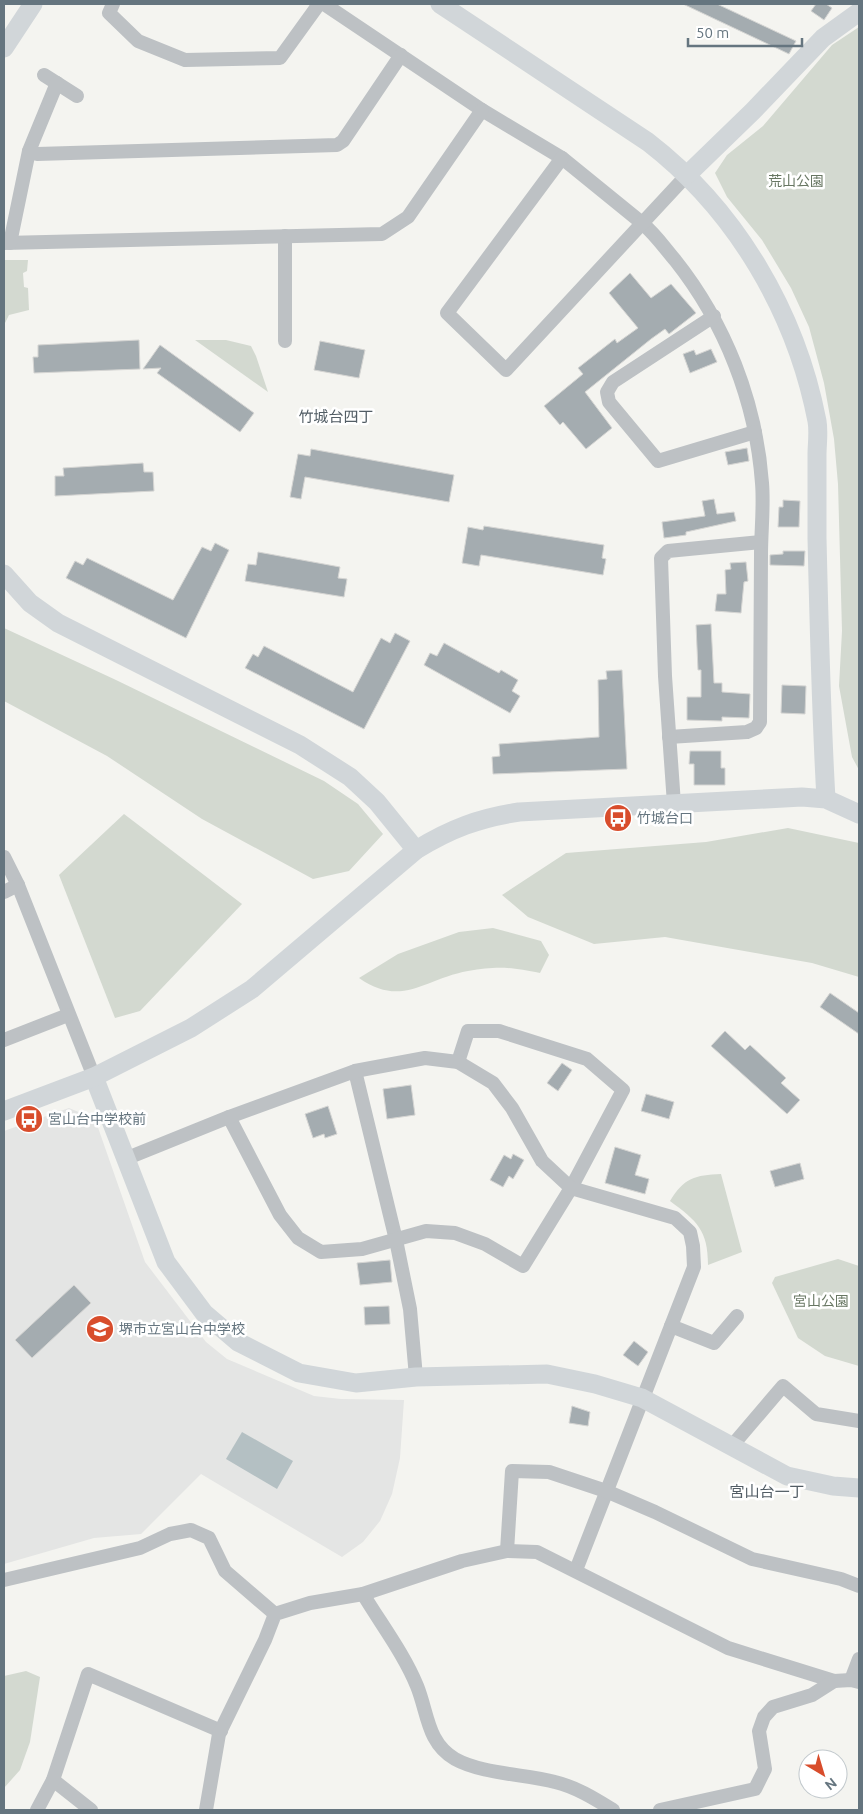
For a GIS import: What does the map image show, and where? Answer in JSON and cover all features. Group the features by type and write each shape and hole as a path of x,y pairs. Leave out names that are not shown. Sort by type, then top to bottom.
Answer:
{"street":[{"path":"4,48 33,4"},
{"path":"113,4 109,12 138,41 185,60 280,58 319,4"},
{"path":"324,4 482,110 562,158 652,232 690,279 714,316 747,398 755,432 762,483 760,722 756,728 747,732 669,737"},
{"path":"440,4 648,142 687,175 730,224 768,283 798,351 817,423 817,536 826,799"},
{"path":"562,158 447,314 506,370 687,175 753,111 823,38 859,12"},
{"path":"29,151 38,154 337,145 344,141 401,55"},
{"path":"44,75 77,96"},
{"path":"57,84 29,151 7,243 382,234 408,217 482,110"},
{"path":"285,236 285,341"},
{"path":"714,316 613,382 607,392 609,402 658,460 755,432"},
{"path":"674,804 665,676 661,558 668,551 761,542"},
{"path":"4,576 30,603 58,623 300,745 350,777 377,802 416,850"},
{"path":"4,1111 94,1077 191,1028 252,989 416,850 446,832 488,817 518,812 802,797 826,799 859,814"},
{"path":"4,857 18,885 166,1262 204,1313 238,1342 299,1373 356,1383 416,1377 547,1374 595,1384 642,1398 787,1476 833,1486 859,1488"},
{"path":"4,892 18,885"},
{"path":"4,1040 68,1015"},
{"path":"229,1117 280,1214 298,1238 321,1252 362,1248 426,1231 455,1233 485,1244 523,1266 571,1188 622,1090 587,1059 498,1031 468,1031 458,1062"},
{"path":"125,1160 229,1117 355,1071 425,1058 458,1062 493,1083 512,1108 542,1161 571,1188 675,1218 690,1232 694,1246 694,1267 576,1570"},
{"path":"355,1071 396,1240 410,1309 416,1377"},
{"path":"671,1326 714,1344 737,1316"},
{"path":"731,1447 784,1386 816,1414 859,1421"},
{"path":"508,1551 512,1471 549,1472 606,1492 752,1559 841,1579 859,1586"},
{"path":"4,1580 140,1548 170,1534 190,1530 209,1538 225,1571 275,1614"},
{"path":"275,1614 310,1603 363,1594 462,1561 508,1551 537,1552 728,1648 834,1681 855,1681 859,1659"},
{"path":"363,1594 418,1686 430,1730 440,1747 455,1759 475,1766 557,1782 585,1793 613,1810"},
{"path":"206,1810 221,1731 266,1640 275,1614"},
{"path":"38,1810 53,1780 88,1674 221,1731"},
{"path":"660,1810 755,1789 765,1769 759,1731 764,1717 773,1707 812,1695 834,1681"},
{"path":"53,1780 92,1810"}],"shaded area":[{"name":"堺市立宮山台中学校","path":"69,1108 95,1119 145,1262 206,1342 227,1359 314,1396 341,1399 404,1400 400,1458 392,1494 380,1521 363,1542 342,1557 201,1474 141,1534 94,1538 4,1564 4,1131"},
{"path":"242,1432 293,1461 277,1489 226,1459"}],"green space":[{"name":"荒山公園","path":"859,27 859,770 852,757 839,686 842,631 838,484 834,439 824,383 809,327 791,288 762,240 727,197 715,173 727,155 763,126 832,45"},
{"path":"4,260 28,260 27,271 23,273 24,287 28,288 29,310 9,315 4,325"},
{"path":"195,340 226,340 251,346 268,392"},
{"path":"4,628 324,781 358,804 383,834 349,871 313,879 202,819 107,756 4,701"},
{"path":"124,814 242,904 140,1011 115,1018 59,875"},
{"path":"788,828 859,843 859,977 812,963 665,937 594,944 528,917 502,895 566,853 706,842"},
{"path":"493,928 541,941 549,955 540,973 521,969 478,969 401,991 388,991 374,987 359,978 398,954 459,932"},
{"path":"721,1174 742,1252 708,1265 706,1243 699,1227 670,1201 680,1187 691,1179 704,1175"},
{"name":"宮山公園","path":"838,1259 859,1266 859,1366 825,1356 798,1338 772,1283 775,1277"},
{"path":"26,1671 40,1677 30,1742 20,1770 4,1788 4,1676"}],"building":[{"path":"683,4 717,4 796,41 789,54"},
{"path":"816,4 826,4 832,8 824,20 811,11"},
{"path":"630,273 651,298 671,284 696,313 669,334 665,329 585,392 612,428 586,449 563,422 560,425 544,406 583,374 578,368 615,339 617,343 638,328 609,293"},
{"path":"139,340 140,369 34,373 33,357 38,357 38,345"},
{"path":"320,341 365,350 359,378 314,370"},
{"path":"160,345 254,413 240,432 157,373 161,368 143,369"},
{"path":"711,349 717,362 690,373 683,354 694,350 696,355"},
{"path":"747,448 749,461 728,465 725,452"},
{"path":"311,449 454,475 449,502 305,477 301,499 290,497 298,454 310,456"},
{"path":"143,463 144,472 153,472 154,491 55,496 55,476 64,476 63,468"},
{"path":"714,499 717,514 734,512 736,521 686,532 686,535 664,538 662,522 705,516 702,501"},
{"path":"783,500 800,501 799,527 778,527 779,507 783,507"},
{"path":"484,526 604,545 602,558 606,559 603,575 481,555 479,566 462,563 468,527 483,530"},
{"path":"215,543 229,550 186,638 66,578 75,561 83,565 87,558 173,600 202,547 211,551"},
{"path":"783,551 805,551 804,566 770,565 770,555 783,554"},
{"path":"258,552 340,567 338,578 347,579 344,597 245,581 248,564 256,565"},
{"path":"746,562 748,581 744,582 741,613 715,611 717,594 726,594 725,570 731,569 730,563"},
{"path":"711,624 714,683 722,683 722,692 750,694 749,718 722,717 722,721 687,720 687,697 701,697 701,670 698,670 696,625"},
{"path":"395,633 410,641 364,729 245,668 253,654 258,657 264,646 353,692 381,638 390,643"},
{"path":"444,643 499,673 501,670 518,680 512,691 520,696 510,713 424,665 430,653 437,656"},
{"path":"622,670 627,769 493,774 492,757 500,756 499,744 599,737 598,680 607,679 606,671"},
{"path":"782,685 806,686 805,714 781,713"},
{"path":"690,751 721,751 721,768 725,768 725,785 694,785 694,764 689,764"},
{"path":"830,993 859,1013 859,1034 820,1007"},
{"path":"725,1031 745,1050 750,1045 786,1078 781,1083 800,1100 787,1114 711,1046"},
{"path":"562,1063 572,1070 558,1091 547,1083"},
{"path":"411,1085 415,1115 387,1119 383,1089"},
{"path":"646,1094 674,1102 669,1119 641,1111"},
{"path":"328,1106 337,1134 325,1138 324,1134 313,1138 305,1114"},
{"path":"615,1147 641,1155 635,1175 649,1179 645,1194 605,1183"},
{"path":"513,1154 524,1160 513,1179 509,1176 503,1187 490,1180 504,1155 511,1159"},
{"path":"800,1163 804,1179 775,1187 770,1171"},
{"path":"390,1260 392,1282 360,1285 357,1263"},
{"path":"74,1285 91,1303 32,1358 15,1340"},
{"path":"389,1306 390,1324 365,1325 364,1307"},
{"path":"634,1341 648,1352 638,1366 623,1355"},
{"path":"572,1406 590,1412 588,1426 569,1423"}],"place":[{"name":"竹城台口","path":"618,818"},
{"name":"宮山台中学校前","path":"29,1119"},
{"name":"堺市立宮山台中学校","path":"100,1329"}],"district":[{"name":"竹城台四丁","path":"336,416"},
{"name":"宮山台一丁","path":"767,1491"}]}
